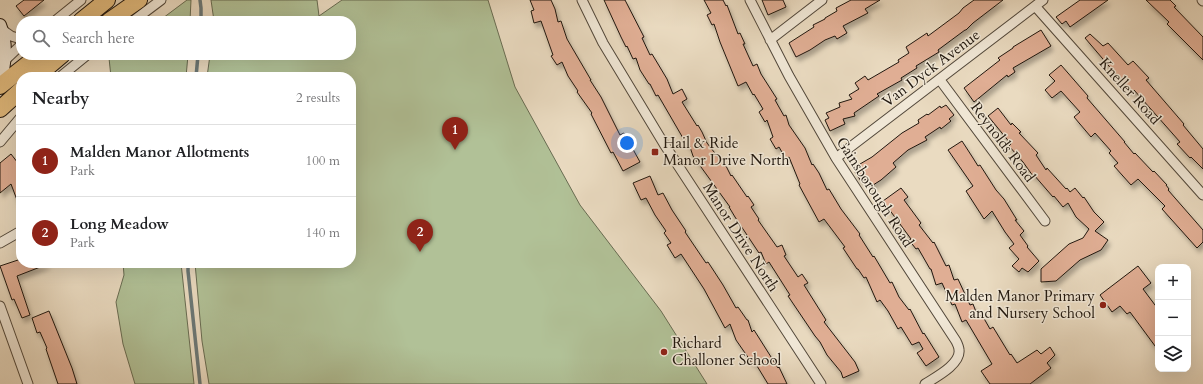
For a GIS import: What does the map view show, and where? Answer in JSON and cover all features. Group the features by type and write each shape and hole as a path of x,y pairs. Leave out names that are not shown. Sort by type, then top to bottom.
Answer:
{"highway":[{"path":"87,16 107,0"},
{"path":"117,16 139,0"},
{"path":"18,72 33,60"},
{"path":"42,72 56,60"},
{"path":"0,86 16,73"},
{"path":"0,109 16,95"}],"street":[{"path":"61,16 81,0"},
{"path":"140,16 161,0"},
{"name":"Manor Drive North","path":"582,0 603,43 664,144 821,384"},
{"name":"Gainsborough Road","path":"750,0 789,76 836,158 958,345 959,357 954,364 925,384"},
{"path":"770,40 822,0"},
{"name":"Van Dyck Avenue","path":"836,158 1044,0"},
{"name":"Kneller Road","path":"1035,6 1203,195"},
{"path":"1,27 11,36 16,38"},
{"path":"0,80 2,63 1,27"},
{"path":"2,63 16,50"},
{"path":"66,72 81,60"},
{"name":"Reynolds Road","path":"940,80 1045,221"},
{"path":"0,142 16,123"},
{"path":"0,243 16,234"},
{"path":"0,306 28,384"}],"green space":[{"path":"187,0 191,0 190,16 166,16"},
{"path":"211,0 317,0 319,16 213,16"},
{"path":"342,0 488,0 515,87 580,205 661,311 707,384 209,384 202,341 195,268 356,268 356,72 208,72 209,60 356,60 356,16 319,16"},
{"path":"109,60 188,60 186,72 110,72"},
{"path":"123,268 182,268 194,384 135,384 123,344 116,302 124,275"}],"building":[{"path":"24,0 44,0 24,16 16,6"},
{"path":"530,0 551,0 558,22 561,21 567,39 601,97 620,135 624,133 640,162 623,171 613,152 611,153 591,114 592,113 577,92 578,91 568,76 562,62 557,65 551,56 553,55 541,21 534,23 531,11 534,10"},
{"path":"604,0 625,0 644,37 642,38 650,55 652,54 667,79 673,94 682,89 687,99 682,102 697,126 698,125 707,143 726,166 731,176 732,175 747,197 748,196 754,205 751,207 759,219 758,220 777,247 782,245 786,255 784,256 798,277 802,274 808,283 804,285 826,320 824,322 855,362 859,371 843,378 841,372 827,355 820,342 788,296 790,295 769,262 766,264 761,252 759,253 730,207 693,156 689,144 687,145 658,95 656,96 640,70 636,58 633,59 627,46 626,47"},
{"path":"704,0 723,0 726,6 727,5 738,34 740,33 745,44 743,44 753,66 757,64 761,74 777,99 775,100 784,116 786,115 789,125 805,148 812,165 813,164 819,173 827,190 829,189 841,209 860,234 859,235 873,257 874,256 890,283 892,282 899,297 909,310 910,309 923,334 924,333 939,357 926,366 917,353 923,349 919,342 912,345 901,327 898,329 880,300 877,302 866,277 864,278 857,269 843,248 845,247 824,219 819,222 799,185 800,184 789,157 786,159 779,147 776,149 770,139 773,137 767,120 765,122 759,112 763,109 746,82 738,86 714,24 712,25 707,15 711,13"},
{"path":"762,0 783,0 786,7 768,15"},
{"path":"851,0 880,0 865,9 868,13 843,26 847,33 837,39 835,36 825,40 796,57 789,43 814,27 813,25 837,11 836,8"},
{"path":"974,0 1003,0 966,30 938,50 939,52 916,66 917,68 901,78 902,80 877,94 879,96 854,113 855,116 843,119 845,124 830,131 825,120 829,118 826,113 840,107 839,103 852,99 849,95 859,89 855,83 865,76 868,80 899,62 898,60 909,53 906,47 927,33 928,36"},
{"path":"1080,0 1108,0 1070,27 1066,21 1062,24 1056,17"},
{"path":"1146,0 1170,0 1176,6 1174,7 1203,37 1203,60 1167,24 1169,22"},
{"path":"1041,30 1051,46 1013,68 1015,72 1008,77 1007,75 974,102 964,88 1000,60 998,58"},
{"path":"1090,34 1103,46 1108,43 1128,65 1133,61 1149,78 1146,80 1184,124 1183,125 1203,149 1203,169 1177,144 1180,142 1134,90 1132,92 1130,89 1128,90 1119,80 1120,79 1085,38"},
{"path":"1061,65 1088,96 1087,98 1134,154 1135,153 1167,185 1168,190 1203,230 1203,242 1197,248 1162,209 1165,206 1138,179 1131,185 1114,166 1118,163 1109,153 1111,151 1095,133 1091,137 1074,117 1080,112 1061,91 1052,98 1045,90 1055,81 1049,75"},
{"path":"946,105 954,115 949,119 951,121 941,129 940,127 925,137 927,140 908,150 893,163 896,167 881,180 870,187 865,179 861,181 855,172 862,168 860,164 872,157 902,133 919,123 918,120 940,106 941,108"},
{"path":"998,108 1011,125 1012,123 1021,132 1019,133 1038,153 1036,155 1046,170 1047,168 1070,192 1075,188 1104,222 1095,231 1108,240 1101,250 1080,260 1056,281 1041,282 1041,269 1069,244 1083,238 1089,229 1076,217 1068,203 1063,207 1054,196 1053,197 1034,175 1033,176 1009,146 1011,144 988,116"},
{"path":"962,141 978,166 980,165 996,190 1004,199 1017,220 1015,220 1024,231 1020,235 1028,246 1027,247 1039,261 1028,272 1022,268 1019,272 1012,266 1019,259 1009,248 1014,244 992,211 984,219 966,191 973,186 948,150"},
{"path":"11,154 16,160 16,197 11,184 0,193 0,163"},
{"path":"650,176 658,195 663,193 686,231 685,232 706,263 708,262 736,308 738,307 748,320 752,332 754,330 778,368 779,367 787,384 768,384 754,361 752,363 736,340 730,324 725,328 704,289 681,254 675,258 667,245 671,243 664,233 666,231 646,198 641,200 633,183"},
{"path":"901,188 908,197 904,200 921,223 919,225 933,243 934,242 946,266 949,265 954,280 958,279 970,305 973,304 978,317 982,315 990,329 993,327 1010,355 1011,354 1017,363 1037,350 1041,354 1050,347 1055,355 1047,363 1051,368 1030,384 990,384 981,371 992,364 966,320 962,322 955,304 952,305 942,283 936,285 931,269 918,248 916,249 909,240 911,239 883,201"},
{"path":"16,261 16,268 38,268 17,276 30,315 22,318 14,299 12,300 0,266"},
{"path":"1138,266 1151,283 1143,289 1155,305 1155,346 1130,312 1127,314 1120,306 1112,312 1100,295"},
{"path":"49,311 77,384 58,384 46,349 47,348 40,332 37,333 32,318"}],"waterway":[{"path":"200,0 201,16"},
{"path":"196,72 198,60"},
{"path":"188,268 200,384"}],"place":[{"name":"Malden Manor Allotments","path":"455,150"},
{"name":"Hail & Ride Manor Drive North","path":"655,152"},
{"name":"Long Meadow","path":"420,252"},
{"name":"Malden Manor Primary and Nursery School","path":"1103,305"},
{"name":"Richard Challoner School","path":"664,352"}]}
